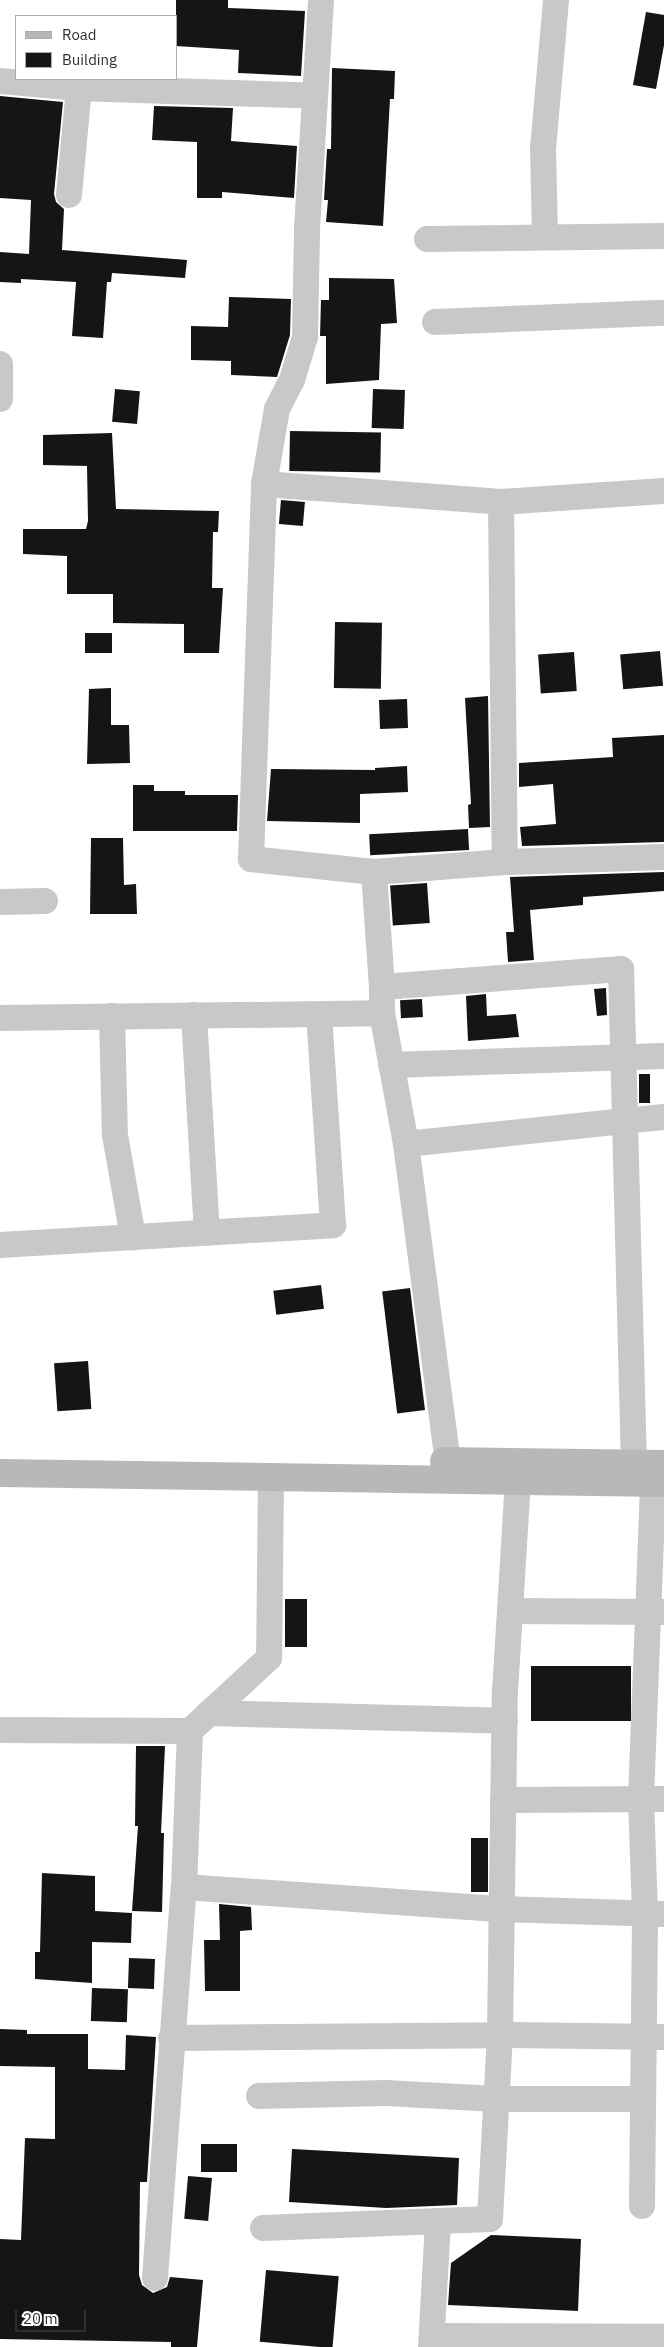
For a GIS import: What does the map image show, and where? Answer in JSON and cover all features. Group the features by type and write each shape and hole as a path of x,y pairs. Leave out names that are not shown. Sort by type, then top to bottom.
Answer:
{"street":[{"path":"320,0 305,337 292,380 277,409 264,484 251,859 374,872 505,862 664,857"},
{"path":"544,236 543,149 556,0"},
{"path":"0,81 79,88 315,96"},
{"path":"69,195 79,88"},
{"path":"427,239 544,236 664,236"},
{"path":"435,322 664,313"},
{"path":"0,364 0,399"},
{"path":"264,484 501,502 664,492"},
{"path":"501,502 505,862"},
{"path":"374,872 382,1013 406,1144 448,1461"},
{"path":"0,902 44,901"},
{"path":"382,987 621,969 634,1463"},
{"path":"0,1018 382,1013"},
{"path":"0,1245 333,1225 319,1014"},
{"path":"194,1015 207,1232"},
{"path":"112,1016 114,1135 133,1237"},
{"path":"391,1065 623,1059 664,1056"},
{"path":"406,1144 625,1119 664,1117"},
{"path":"0,1454 634,1463 660,1477"},
{"path":"0,1473 518,1481 660,1477"},
{"path":"0,1730 190,1731 269,1658 271,1477"},
{"path":"642,2206 643,2099 654,2037 655,1914 652,1799 660,1477"},
{"path":"263,2228 490,2219 500,2035 505,1721 518,1481"},
{"path":"510,1611 656,1611"},
{"path":"210,1713 505,1721"},
{"path":"156,2278 171,2038 184,1887 190,1731"},
{"path":"503,1800 652,1799"},
{"path":"184,1887 502,1909 655,1914"},
{"path":"171,2038 500,2035 654,2037"},
{"path":"258,2096 386,2093 496,2099 643,2099"},
{"path":"438,2221 431,2342 664,2337"}],"building":[{"path":"176,0 228,0 228,8 305,11 301,76 238,73 239,50 178,46 178,15 176,15"},
{"path":"646,12 664,15 664,45 656,89 633,85"},
{"path":"332,68 395,71 394,99 390,99 383,226 326,222 328,200 324,200 327,149 331,149"},
{"path":"0,96 63,102 54,194 56,202 64,209 62,250 187,260 185,278 112,273 111,282 107,282 103,338 72,336 76,282 21,279 21,283 0,282 0,252 29,254 31,200 0,198"},
{"path":"154,106 233,108 231,141 297,146 294,198 222,192 222,198 197,198 197,142 152,140"},
{"path":"329,278 394,279 397,323 381,324 379,380 326,384 326,336 320,336 321,300 329,300"},
{"path":"229,297 291,299 290,335 277,377 231,375 231,361 191,360 191,326 228,327"},
{"path":"115,389 140,391 137,424 112,422"},
{"path":"373,389 405,390 404,429 372,428"},
{"path":"290,431 381,433 380,473 289,471"},
{"path":"112,433 116,509 219,511 218,532 213,532 212,588 223,588 219,653 184,653 184,624 113,623 113,594 67,594 67,556 23,554 23,529 86,529 88,521 87,466 43,465 43,435"},
{"path":"281,500 305,502 303,526 279,524"},
{"path":"335,622 382,623 381,689 334,688"},
{"path":"85,633 112,633 112,653 85,653"},
{"path":"660,651 663,686 623,689 620,654"},
{"path":"574,652 577,691 541,693 538,655"},
{"path":"111,688 111,725 129,725 130,763 87,764 89,689"},
{"path":"488,696 490,827 469,828 468,805 471,804 465,698"},
{"path":"407,699 408,728 380,729 379,700"},
{"path":"664,735 664,842 522,846 520,827 556,824 553,784 519,787 519,763 613,757 612,738"},
{"path":"407,766 408,792 360,794 360,823 267,821 271,769 375,770 375,768"},
{"path":"133,785 154,785 154,791 185,791 185,795 238,795 237,831 133,831"},
{"path":"468,829 469,850 370,855 369,834"},
{"path":"91,838 123,838 124,885 136,884 137,914 90,914"},
{"path":"664,872 664,891 583,897 583,905 530,910 534,960 508,962 506,932 514,932 510,877"},
{"path":"427,883 430,923 393,925 390,886"},
{"path":"606,988 607,1015 597,1016 594,989"},
{"path":"486,994 487,1016 516,1014 519,1037 468,1041 466,996"},
{"path":"422,999 423,1017 401,1018 400,1000"},
{"path":"639,1074 650,1074 650,1103 639,1103"},
{"path":"321,1285 324,1309 276,1315 273,1291"},
{"path":"410,1288 425,1410 397,1413 382,1291"},
{"path":"88,1361 91,1409 57,1411 54,1363"},
{"path":"285,1599 307,1599 307,1647 285,1647"},
{"path":"531,1666 631,1666 631,1721 531,1721"},
{"path":"136,1746 165,1746 161,1833 164,1833 162,1912 132,1911 138,1826 135,1826"},
{"path":"471,1838 488,1838 488,1892 471,1892"},
{"path":"42,1873 95,1876 95,1911 132,1913 131,1943 92,1942 92,1983 35,1979 35,1952 40,1952"},
{"path":"219,1904 251,1907 252,1930 240,1931 240,1991 205,1991 204,1940 220,1940"},
{"path":"129,1958 155,1959 154,1989 128,1988"},
{"path":"92,1988 128,1989 127,2022 91,2021"},
{"path":"0,2029 27,2030 27,2034 88,2034 88,2069 125,2070 126,2035 156,2037 147,2182 140,2182 139,2275 142,2285 153,2293 167,2287 170,2277 203,2280 197,2347 171,2347 171,2342 0,2339 0,2239 21,2240 25,2138 55,2139 55,2067 0,2066"},
{"path":"201,2144 237,2144 237,2172 201,2172"},
{"path":"292,2149 459,2158 457,2205 386,2208 289,2202"},
{"path":"188,2176 212,2178 208,2221 184,2219"},
{"path":"491,2235 581,2239 578,2311 448,2305 451,2263"},
{"path":"266,2270 339,2276 333,2347 260,2342"}]}
